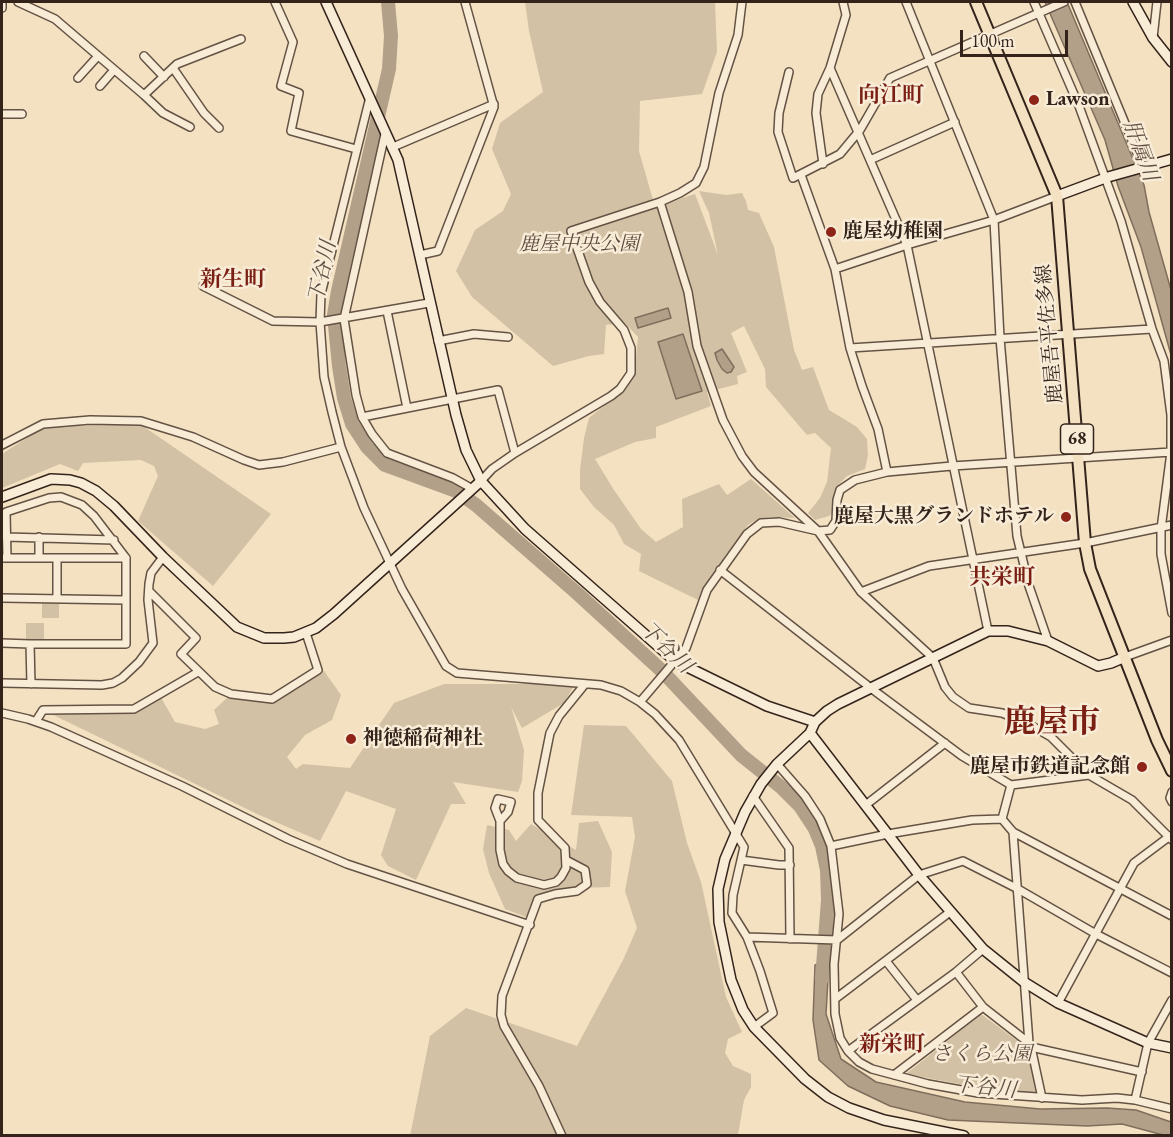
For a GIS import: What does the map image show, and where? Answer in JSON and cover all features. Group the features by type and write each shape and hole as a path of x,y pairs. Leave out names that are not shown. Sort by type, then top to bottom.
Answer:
{"main road":[{"name":"鹿屋吾平佐多線","path":"976,2 1057,196 1085,543 1090,569 1172,771"}],"street":[{"path":"2,2 2,8"},
{"path":"18,2 55,19 164,112 190,127"},
{"path":"275,2 293,42 281,86 299,93 291,131 356,149"},
{"path":"326,2 398,160 452,399 466,450 481,481 525,528 672,664 767,706 815,722"},
{"path":"420,255 438,251 494,104 465,2"},
{"path":"2,497 51,479 81,483 96,491 114,506 163,557 237,627 264,638 284,638 316,628 451,509 492,469 611,396 620,389 631,373 631,348 624,330 600,302 589,282 571,231 660,202 696,183 704,167 720,93 738,35 742,2"},
{"path":"823,164 816,113 818,94 830,68 846,15 843,2"},
{"path":"906,2 994,220 1000,338 1020,553 1048,641"},
{"path":"1034,2 1079,106 1106,178 1164,361 1171,415 1171,452 1163,575 1172,613"},
{"path":"789,72 779,113 778,132 793,178 840,154 858,133 890,78 1064,2"},
{"path":"1075,2 1140,168"},
{"path":"1133,2 1153,38 1172,62"},
{"path":"1153,38 1157,2"},
{"path":"144,95 177,64 241,39"},
{"path":"78,78 98,56"},
{"path":"144,56 164,77"},
{"path":"173,68 204,113 219,128"},
{"path":"830,68 907,245 988,631"},
{"path":"99,86 114,70"},
{"path":"371,100 356,149 321,294 320,322 324,377 341,447 364,508 390,564 446,666 457,673 537,678 600,685 621,691 655,714 679,740 744,847 733,895 732,913 747,937 773,1013 754,1027"},
{"path":"393,147 494,104"},
{"path":"2,116 22,114"},
{"path":"870,160 955,122"},
{"path":"385,128 344,319 356,395 362,417 387,453 453,478 470,489"},
{"path":"835,269 994,220 1106,178 1172,159"},
{"path":"801,175 835,269 850,348 879,429 886,472"},
{"path":"660,202 688,292 697,346 723,420 742,456 754,472 818,531 861,592 933,658 945,687 954,697 969,708 1002,713 1025,722 1051,737 1089,775 1132,800 1171,837 1134,863 1058,1003"},
{"path":"203,286 273,321 320,322 429,303"},
{"path":"387,311 407,408"},
{"path":"850,348 1152,328"},
{"path":"438,341 474,334 508,337"},
{"path":"362,417 498,390 515,453"},
{"path":"2,445 43,424 90,420 141,421 193,437 259,465 283,462 341,447"},
{"path":"640,702 686,648 707,590 747,534 761,523 779,522 824,532 833,527 836,521 837,500 840,490 847,483 886,472 1171,452"},
{"path":"2,643 126,644 126,558 94,516 82,505 61,497 49,498 6,512 4,558 126,558"},
{"path":"861,592 929,566 1085,543 1166,527"},
{"path":"6,537 114,540"},
{"path":"39,537 39,557"},
{"path":"2,683 102,685 122,678 139,662 153,643 149,591 151,573 163,557"},
{"path":"57,558 57,598"},
{"path":"720,570 872,689 981,769 1011,785 1089,775"},
{"path":"149,591 196,638 181,654 215,687 231,694 272,699 318,670 306,633"},
{"path":"2,598 126,600"},
{"path":"964,1136 884,1120 849,1108 828,1097 805,1079 754,1027 743,1010 731,980 718,922 718,889 725,859 736,832 761,784 810,733 815,722 827,711 988,631 1008,631 1048,641 1098,666 1172,640"},
{"path":"30,644 31,684"},
{"path":"36,721 43,710 134,709 198,672"},
{"path":"500,821 500,850 503,864 508,871 517,878 544,885 556,882 561,877 566,868 563,843 538,820 538,793 550,733 559,716 585,684"},
{"path":"2,713 36,721 182,786 288,839 347,864 530,925"},
{"path":"810,733 867,804 919,875 983,949 1024,982 1058,1003 1148,1043 1172,1048"},
{"path":"867,804 945,743"},
{"path":"775,767 806,796 820,819 831,846 839,914 834,964 835,1014 840,1038 859,1062 872,1069 928,1084 978,1093 1082,1100 1117,1098 1172,1108"},
{"path":"1002,819 1011,785"},
{"path":"1172,792 1172,802"},
{"path":"753,796 789,848 790,939"},
{"path":"831,846 972,820 1002,819"},
{"path":"1002,819 1013,832 1172,916"},
{"path":"1013,832 1030,1045 1042,1098"},
{"path":"562,1136 539,1086 504,1026 501,1015 502,996 538,899 577,891 587,884 585,870 566,860"},
{"path":"741,860 790,865"},
{"path":"747,937 837,940 919,875 963,861 1172,973"},
{"path":"835,999 950,912"},
{"path":"848,1051 956,972 983,949"},
{"path":"886,961 916,1000"},
{"path":"956,972 983,1007 1030,1045 1142,1072"},
{"path":"1135,1100 1148,1043 1172,1000"},
{"path":"894,1075 983,1007"}],"green space":[{"name":"鹿屋中央公園","path":"525,2 715,2 717,52 702,94 640,101 639,151 655,207 695,194 718,255 709,213 699,191 726,195 742,193 748,210 759,213 774,247 794,350 802,370 813,367 829,410 857,427 867,439 868,455 865,469 847,476 839,484 835,495 835,510 829,516 815,520 808,513 820,498 827,482 831,448 815,433 807,435 766,387 765,369 744,326 731,333 747,372 737,376 738,384 707,392 711,406 656,427 656,438 635,442 595,459 641,529 656,542 683,527 682,499 719,484 727,495 751,479 795,518 770,517 758,519 748,525 725,556 698,600 639,571 641,554 624,544 614,525 594,507 580,489 584,438 589,418 616,396 634,377 638,337 625,323 606,325 604,354 553,366 472,297 456,271 475,230 503,211 511,194 492,149 500,123 543,92"},
{"path":"140,424 271,514 213,586 138,521 158,476 154,466 141,460 83,463 78,471 60,464 2,488 2,454 44,427"},
{"path":"42,601 59,601 59,618 42,618"},
{"path":"26,623 44,623 44,640 26,640"},
{"path":"319,671 324,671 341,695 332,720 305,735 287,757 296,769 303,764 350,768 394,703 444,684 575,684 564,703 522,728 511,707 524,750 522,781 518,792 453,782 466,804 451,804 416,880 388,866 381,855 396,809 346,791 320,841 257,814 41,709 134,709 159,694 175,722 205,729 219,724 214,710 228,697 276,702"},
{"path":"584,725 626,726 672,781 687,843 701,882 726,997 742,1032 728,1039 725,1053 733,1066 751,1074 751,1087 744,1100 738,1135 410,1136 430,1036 466,1008 577,1046 623,960 637,928 625,891 635,837 632,817 571,815"},
{"path":"598,821 612,852 610,887 576,888 538,899 526,917 505,909 489,873 483,849 487,825 509,830 516,841 531,824 576,850 579,823"},
{"name":"さくら公園","path":"981,1014 1027,1048 1036,1093 986,1089 906,1074"}],"shaded area":[{"path":"1045,2 1067,2 1144,185 1149,212 1171,290 1171,355 1141,247 1118,186 1105,140"},
{"path":"668,308 671,318 638,328 635,318"},
{"path":"683,334 702,391 676,399 658,342"},
{"path":"722,349 734,367 731,372 727,373 722,369 717,360 715,353"},
{"path":"829,961 826,1014 841,1059 876,1082 965,1102 1040,1109 1136,1110 1171,1122 1171,1135 1122,1124 1087,1126 948,1120 890,1106 848,1086 819,1060 813,1020 815,965"}],"waterway":[{"name":"下谷川","path":"388,2 391,36 389,69 334,315 344,398 352,424 367,447 385,465 456,491 476,505 662,671 741,755 781,787 800,806 815,829 822,846 827,870 828,900 822,979"}],"place":[{"name":"Lawson","path":"1034,100"},
{"name":"鹿屋幼稚園","path":"831,232"},
{"name":"鹿屋大黒グランドホテル","path":"1066,517"},
{"name":"神徳稲荷神社","path":"351,739"},
{"name":"鹿屋市鉄道記念館","path":"1142,767"}],"district":[{"name":"向江町","path":"891,96"},
{"name":"新生町","path":"233,280"},
{"name":"共栄町","path":"1002,578"},
{"name":"鹿屋市","path":"1052,723"},
{"name":"新栄町","path":"892,1045"}],"water label":[{"name":"肝属川","path":"1140,151"}]}
